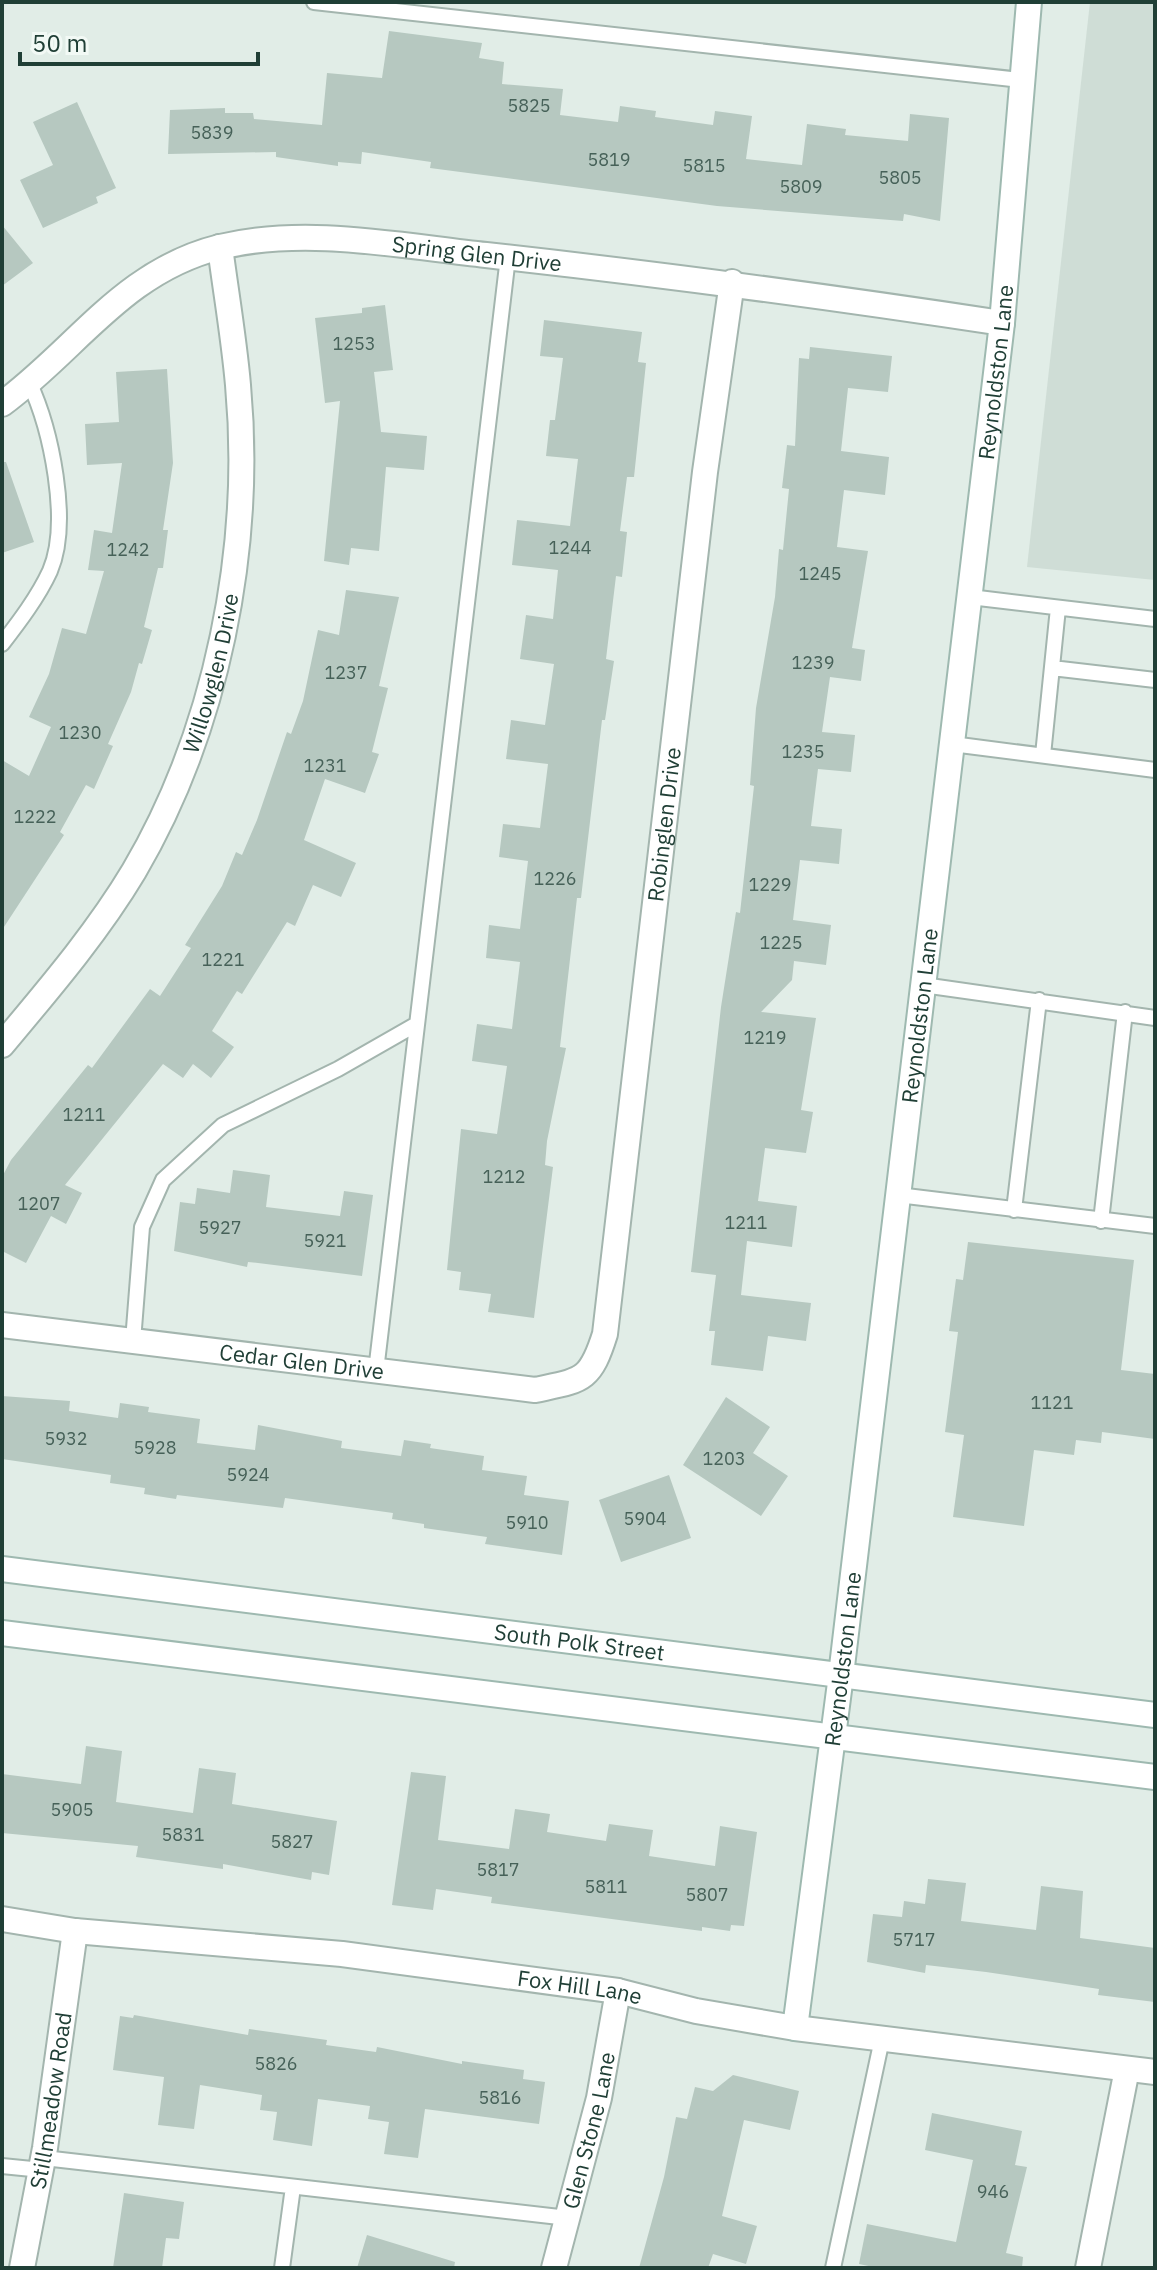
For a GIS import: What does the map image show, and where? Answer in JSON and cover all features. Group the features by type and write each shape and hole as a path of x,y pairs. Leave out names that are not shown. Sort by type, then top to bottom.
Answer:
{"street":[{"name":"Reynoldston Lane","path":"795,2028 841,1675 1002,323 1029,2"},
{"name":"Spring Glen Drive","path":"2,404 116,300 154,274 220,247 287,239 355,241 732,282 1002,323"},
{"name":"Willowglen Drive","path":"2,1045 62,973 133,872 172,798 201,729 225,620 241,492 238,386 220,247"},
{"name":"Robinglen Drive","path":"595,1366 605,1334 703,488 732,282"},
{"name":"Cedar Glen Drive","path":"2,1325 535,1390 573,1382 595,1366"},
{"name":"South Polk Street","path":"2,1569 1155,1715"},
{"path":"2,1633 1155,1777"},
{"name":"Fox Hill Lane","path":"2,1919 75,1931 342,1954 618,1991 696,2011 795,2028 1155,2072"},
{"name":"Stillmeadow Road","path":"22,2268 43,2164 75,1931"},
{"name":"Glen Stone Lane","path":"554,2268 599,2098 618,1991"},
{"path":"1088,2268 1127,2069"}],"lane":[{"path":"314,2 1021,80"},
{"path":"376,1371 508,257"},
{"path":"2,644 25,614 55,556 57,516 50,437 29,382"},
{"path":"970,597 1155,619"},
{"path":"1043,755 1058,608"},
{"path":"1052,668 1155,680"},
{"path":"952,744 1155,770"},
{"path":"923,985 1155,1018"},
{"path":"1014,1210 1039,1000"},
{"path":"1101,1221 1125,1012"},
{"path":"133,1341 142,1227 163,1180 223,1125 338,1069 415,1025"},
{"path":"898,1195 1155,1226"},
{"path":"833,2268 882,2039"},
{"path":"2,2166 43,2164 293,2187 568,2218"},
{"path":"282,2268 293,2187"}],"shaded area":[{"path":"1090,2 1155,2 1155,580 1027,567"}],"building":[{"path":"389,31 482,43 479,58 504,62 502,84 563,89 560,115 618,122 620,106 656,111 655,117 713,125 715,111 752,116 746,159 802,165 807,124 846,129 845,135 908,141 910,114 949,118 940,221 904,214 903,221 717,206 430,168 431,162 362,152 361,164 338,162 338,166 276,157 276,152 168,154 170,110 225,108 225,113 253,113 254,119 322,125 327,73 382,78"},
{"path":"77,102 116,188 96,197 98,203 43,228 20,180 53,165 33,122"},
{"path":"2,225 33,263 2,286"},
{"path":"385,305 393,370 374,372 381,432 427,436 424,470 386,467 379,551 351,548 349,565 324,561 340,401 325,403 315,318 362,313 362,308"},
{"path":"544,320 642,332 638,362 646,363 634,477 627,477 620,531 627,532 622,577 616,576 606,659 614,661 605,720 602,720 581,898 577,898 560,1047 566,1048 547,1141 545,1165 553,1167 534,1318 488,1312 491,1294 459,1290 461,1272 447,1270 461,1129 497,1134 507,1066 472,1061 477,1024 512,1029 520,962 486,958 489,925 520,929 528,861 499,857 503,824 540,828 548,764 506,759 511,720 545,725 554,664 520,659 526,615 553,619 558,570 512,565 517,520 570,526 578,459 546,456 550,420 555,420 563,358 540,356"},
{"path":"810,347 892,356 888,392 848,388 841,451 889,457 885,495 844,490 837,547 868,551 852,648 865,650 861,681 830,677 822,732 855,735 851,772 818,769 811,826 842,829 839,864 800,860 793,920 831,925 826,965 794,961 792,980 761,1012 816,1018 801,1110 813,1112 806,1153 765,1148 758,1201 797,1206 792,1247 747,1241 741,1295 811,1303 806,1341 768,1336 763,1371 711,1365 715,1331 709,1331 716,1275 691,1272 721,1007 736,912 740,913 754,786 750,785 756,708 775,597 779,549 783,550 789,489 782,488 787,445 795,446 799,358 809,359"},
{"path":"167,369 173,463 163,530 168,530 163,568 158,568 144,627 152,630 142,664 139,663 131,692 108,744 113,746 94,789 86,785 60,832 64,835 2,930 2,760 29,776 51,727 29,717 49,674 62,628 86,634 104,571 88,570 94,530 112,533 122,463 87,465 85,424 119,422 116,372"},
{"path":"2,462 6,462 34,542 2,553"},
{"path":"346,590 399,597 379,686 388,688 372,752 379,754 365,793 325,779 304,840 356,863 341,897 313,885 295,926 287,922 242,994 237,991 212,1031 234,1047 211,1078 193,1064 183,1078 163,1064 65,1185 82,1193 66,1224 51,1216 26,1263 2,1251 2,1177 11,1160 88,1065 92,1068 150,989 160,996 191,948 185,945 222,886 236,852 242,855 257,820 287,732 291,734 303,701 318,630 339,635"},
{"path":"233,1170 270,1175 266,1207 340,1216 344,1191 373,1195 362,1276 248,1262 247,1267 174,1251 180,1202 195,1204 197,1188 230,1193"},
{"path":"968,1242 1134,1260 1121,1370 1155,1374 1155,1439 1102,1432 1101,1443 1076,1440 1074,1455 1034,1450 1024,1526 953,1517 964,1435 945,1432 958,1332 949,1331 956,1279 963,1280"},
{"path":"2,1396 70,1401 69,1411 118,1418 120,1403 149,1407 148,1412 200,1419 197,1443 255,1450 258,1425 342,1441 341,1448 401,1456 404,1440 431,1444 430,1448 484,1456 482,1470 527,1476 524,1495 569,1501 562,1555 485,1544 487,1537 424,1528 424,1524 392,1519 393,1513 285,1498 283,1508 177,1495 176,1499 144,1494 145,1488 110,1483 111,1475 2,1459"},
{"path":"726,1397 770,1427 753,1453 788,1476 761,1516 683,1465"},
{"path":"669,1475 691,1538 621,1562 599,1500"},
{"path":"86,1746 122,1751 116,1802 193,1813 199,1768 236,1773 232,1804 337,1821 329,1875 312,1872 311,1880 223,1864 223,1869 136,1857 138,1846 2,1833 2,1774 81,1784"},
{"path":"411,1772 446,1776 438,1840 509,1849 515,1809 550,1814 547,1832 606,1841 609,1824 653,1830 649,1856 715,1866 720,1826 757,1832 744,1926 731,1925 730,1931 702,1927 702,1931 491,1903 492,1897 436,1889 433,1910 392,1905"},
{"path":"928,1879 966,1883 961,1921 1036,1930 1041,1886 1083,1891 1080,1938 1155,1948 1155,2002 1098,1995 1099,1989 986,1972 926,1965 925,1973 867,1962 873,1914 902,1917 904,1901 925,1904"},
{"path":"134,2015 248,2035 249,2029 327,2040 326,2045 376,2052 377,2047 462,2064 462,2061 524,2070 523,2079 545,2082 539,2124 425,2109 418,2158 384,2154 389,2122 368,2119 370,2106 318,2099 312,2146 273,2140 277,2112 260,2110 262,2095 200,2085 194,2129 158,2125 164,2077 113,2070 120,2016 133,2018"},
{"path":"733,2075 799,2091 790,2130 744,2120 722,2216 757,2226 746,2264 713,2254 708,2268 639,2268 664,2177 676,2117 687,2119 695,2087 713,2091"},
{"path":"932,2113 1022,2131 1015,2165 1027,2167 1006,2253 1023,2257 1022,2268 878,2268 859,2264 867,2224 956,2242 973,2160 925,2150"},
{"path":"124,2193 184,2202 179,2239 166,2238 162,2268 113,2268"},
{"path":"367,2235 455,2262 454,2268 357,2268"}]}
